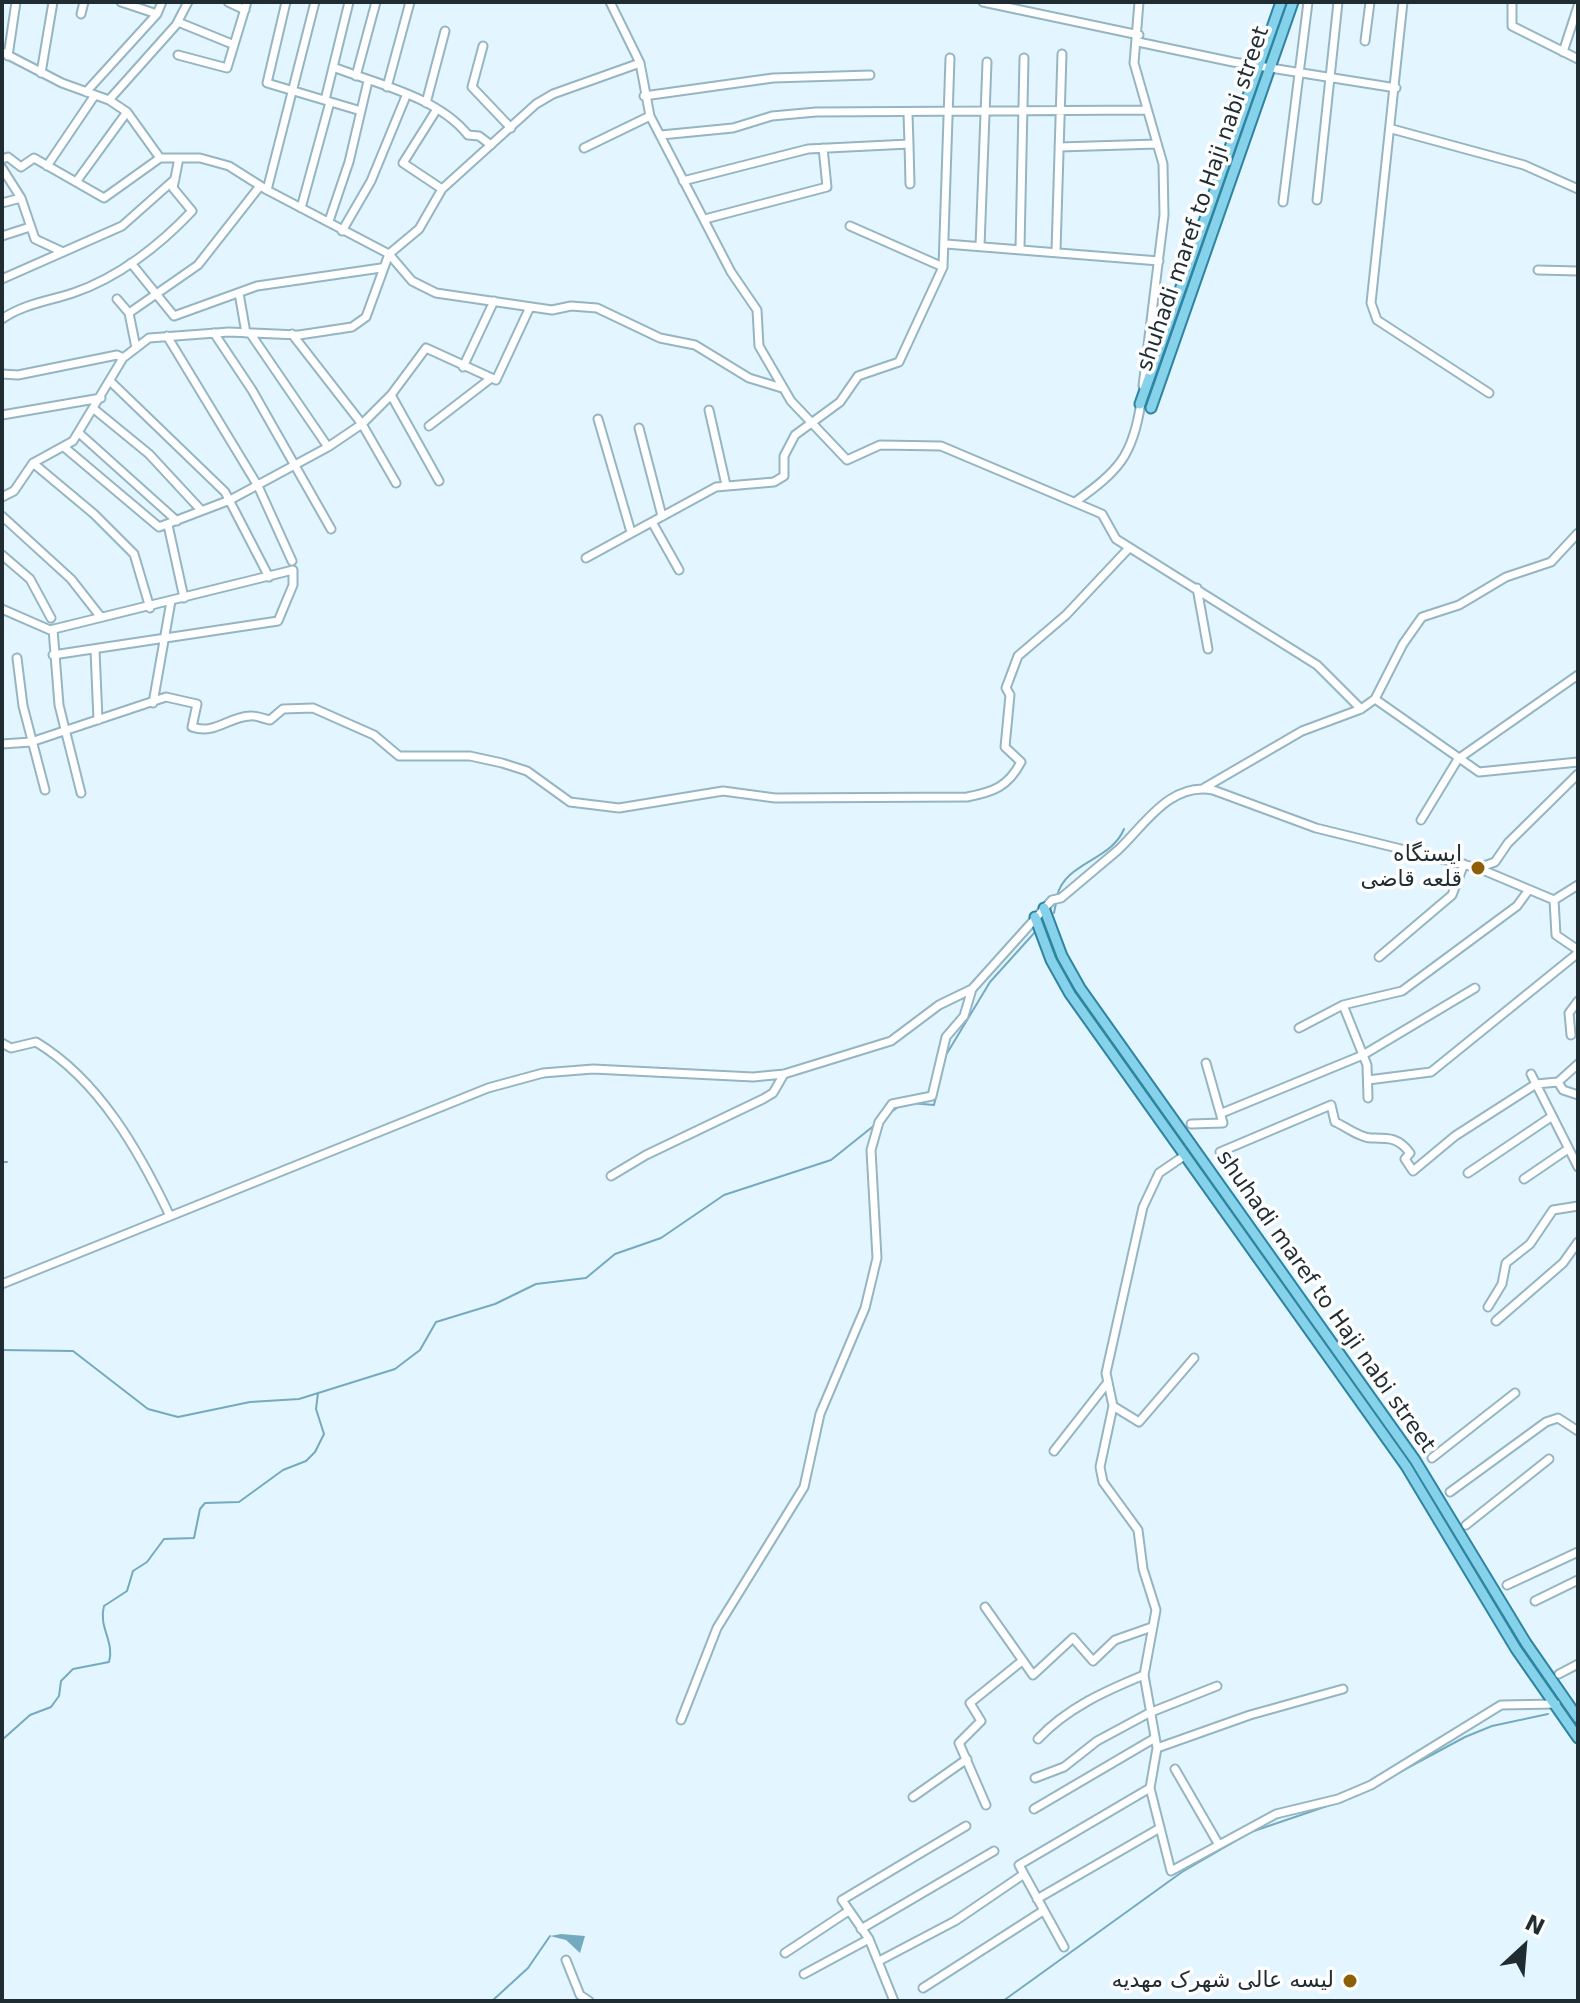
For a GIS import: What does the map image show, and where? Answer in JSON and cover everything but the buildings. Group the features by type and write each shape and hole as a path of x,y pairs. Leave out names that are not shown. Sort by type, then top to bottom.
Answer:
{"main road":[{"path":"1140,404 1281,2"},
{"name":"shuhadi maref to Haji nabi street","path":"1151,408 1293,2"},
{"name":"shuhadi maref to Haji nabi street","path":"1044,908 1062,956 1080,988 1415,1460 1526,1643 1578,1718"},
{"path":"1035,917 1051,960 1070,994 1406,1466 1516,1649 1578,1738"}],"street":[{"path":"16,2 5,54 41,73 109,100 127,112 160,158"},
{"path":"41,73 53,2"},
{"path":"81,14 84,2"},
{"path":"121,2 157,14"},
{"path":"86,92 157,14 162,2"},
{"path":"109,100 178,22 188,2"},
{"path":"178,55 227,68 246,6 228,2"},
{"path":"286,2 267,81 293,92 361,111"},
{"path":"129,313 198,265 264,188 293,92 315,2"},
{"path":"301,208 349,2"},
{"path":"356,76 376,2"},
{"path":"387,87 410,2"},
{"path":"610,2 640,63 650,116 731,272 757,310 759,346 782,388 809,422 847,460 880,445 941,446 1102,514 1116,539 1317,665 1361,709"},
{"path":"983,2 1257,66 1396,88"},
{"path":"1075,502 1112,476 1122,463 1138,422 1159,261 1164,215 1163,164 1134,63 1139,2"},
{"path":"1283,202 1308,2"},
{"path":"1317,200 1338,2"},
{"path":"1365,41 1370,2"},
{"path":"1403,2 1392,129 1371,303 1377,320 1489,393"},
{"path":"1512,2 1512,26 1578,59"},
{"path":"1563,52 1578,6"},
{"path":"178,22 197,33 232,44"},
{"path":"426,103 445,31"},
{"path":"483,46 472,87 511,128"},
{"path":"1056,251 1062,54"},
{"path":"586,558 726,485 774,482 784,476 784,456 795,435 840,402 858,376 899,362 943,267 950,58"},
{"path":"1020,248 1024,58"},
{"path":"980,246 987,62"},
{"path":"2,497 14,491 33,463 64,447 79,433 123,358 149,338 214,333 292,334 352,327 366,317 381,268 389,254 419,229 442,189 536,104 553,94 640,63"},
{"path":"333,67 426,103 453,117 468,135 479,136 491,145"},
{"path":"644,96 773,78 870,75"},
{"path":"329,221 368,81"},
{"path":"47,166 95,95"},
{"path":"342,231 371,181 406,96"},
{"path":"437,109 403,163 442,189"},
{"path":"661,135 733,128 772,116 816,112 908,114 1147,110"},
{"path":"76,182 127,112"},
{"path":"908,114 910,184"},
{"path":"584,148 650,116"},
{"path":"1392,129 1524,165 1578,189"},
{"path":"683,181 823,148 909,144"},
{"path":"1059,147 1157,144"},
{"path":"705,219 827,187 823,148"},
{"path":"2,159 8,157 21,167 34,158 104,198 160,158 218,162 389,254 412,281 436,293 530,307 597,308 660,338 695,345 749,378 782,388"},
{"path":"2,319 13,312 76,292 131,263 174,230 192,211 175,192 179,158"},
{"path":"2,168 21,198 35,239 63,252"},
{"path":"2,279 122,226 175,179"},
{"path":"2,203 21,198"},
{"path":"850,226 943,267"},
{"path":"2,236 30,227"},
{"path":"946,244 1159,261"},
{"path":"131,263 174,316 257,286 381,268"},
{"path":"1538,270 1578,271"},
{"path":"239,293 248,333 328,447"},
{"path":"117,299 129,313 136,348"},
{"path":"463,367 494,301"},
{"path":"64,447 159,527 168,525 200,509 230,500 295,467 362,424 391,395 426,348 496,380 530,307"},
{"path":"214,333 252,390 331,529"},
{"path":"292,334 362,424 396,483"},
{"path":"167,336 258,486 292,561"},
{"path":"2,374 18,375 117,355 123,358"},
{"path":"429,426 490,379"},
{"path":"110,381 212,477 230,500 269,577"},
{"path":"391,395 439,481"},
{"path":"2,415 101,398"},
{"path":"94,409 149,454 200,509"},
{"path":"709,410 726,485"},
{"path":"598,419 631,532"},
{"path":"639,428 662,516"},
{"path":"79,433 177,521"},
{"path":"33,463 94,514 134,554 150,608"},
{"path":"2,516 71,579 100,616"},
{"path":"652,522 679,570"},
{"path":"168,525 184,598"},
{"path":"2,1284 488,1088 543,1073 593,1069 753,1077 784,1074 891,1041 939,1005 972,989 1044,908 1121,847 1157,807 1204,788 1302,731 1361,709 1375,699 1403,644 1422,617 1459,605 1506,577 1551,562 1578,533"},
{"path":"2,744 31,742 166,697 197,704 192,727 200,730 216,729 250,716 270,720 283,709 313,708 374,735 399,756 470,756 502,763 527,771 570,802 619,808 723,791 775,798 967,797 998,791 1013,776 1021,762 1005,747 1010,695 1006,688 1018,656 1066,615 1129,548"},
{"path":"2,555 30,579 51,618"},
{"path":"2,609 53,629 100,616 150,608 293,570 293,585 278,621 53,655"},
{"path":"1197,588 1208,649"},
{"path":"153,703 171,601"},
{"path":"53,629 53,655 64,732 81,793"},
{"path":"95,650 98,720"},
{"path":"17,658 31,742 45,790"},
{"path":"1421,820 1458,759 1578,675"},
{"path":"1375,699 1479,772 1578,762"},
{"path":"1478,868 1495,862 1508,843 1578,774"},
{"path":"1204,788 1316,828 1478,868 1554,900"},
{"path":"1379,957 1452,895 1464,864"},
{"path":"1554,900 1578,885"},
{"path":"1299,1028 1343,1005 1402,991 1414,984 1482,933 1489,924 1517,906 1528,891"},
{"path":"1368,1080 1431,1072 1578,951 1556,935 1554,900"},
{"path":"1222,1113 1363,1055 1475,988"},
{"path":"681,1720 717,1628 804,1487 820,1414 865,1308 877,1258 871,1150 879,1122 892,1104 932,1096 946,1037 964,1016 972,989"},
{"path":"1571,1035 1569,1013 1578,1001"},
{"path":"1343,1005 1363,1055 1368,1098"},
{"path":"2,1043 11,1048 36,1042 81,1074 141,1156 170,1216"},
{"path":"1191,1124 1223,1123 1206,1063"},
{"path":"1220,1152 1331,1105 1335,1122 1370,1138 1386,1137 1404,1145 1410,1153 1405,1159 1413,1171 1455,1136 1536,1084 1558,1082 1578,1064"},
{"path":"611,1176 646,1155 763,1099 773,1093 784,1074"},
{"path":"1531,1074 1578,1167"},
{"path":"1558,1082 1563,1090 1578,1095"},
{"path":"1468,1173 1551,1117"},
{"path":"1524,1179 1568,1149"},
{"path":"1181,1158 1159,1173 1143,1207 1119,1302 1106,1373 1113,1406 1100,1467 1103,1482 1138,1530 1143,1569 1156,1610 1144,1675 1157,1748 1150,1788 1171,1871 1276,1814 1338,1799 1371,1785 1501,1705 1556,1704"},
{"path":"1488,1307 1502,1284 1506,1263 1530,1244 1553,1210 1578,1206"},
{"path":"1496,1321 1563,1263 1578,1242"},
{"path":"1113,1406 1139,1422 1194,1358"},
{"path":"1054,1451 1108,1382"},
{"path":"1432,1458 1515,1393"},
{"path":"1450,1492 1546,1422 1558,1418 1578,1431"},
{"path":"1466,1525 1549,1459"},
{"path":"1507,1585 1578,1552"},
{"path":"1535,1601 1578,1580"},
{"path":"985,1607 1033,1675 1073,1638 1093,1661 1115,1640 1152,1627"},
{"path":"986,1805 959,1743 981,1721 970,1703 1022,1661"},
{"path":"1559,1674 1578,1664"},
{"path":"1038,1739 1063,1716 1099,1694 1144,1675"},
{"path":"1035,1778 1064,1767 1097,1741 1149,1713 1217,1686"},
{"path":"1157,1748 1250,1715 1343,1689"},
{"path":"1034,1809 1155,1738"},
{"path":"913,1797 967,1759"},
{"path":"1175,1769 1219,1845"},
{"path":"1064,1947 1019,1865 1150,1788"},
{"path":"894,2001 869,1939 847,1912 842,1900 966,1826"},
{"path":"1037,1899 1160,1828"},
{"path":"861,1929 994,1851"},
{"path":"879,1961 955,1921 1024,1874"},
{"path":"923,1988 1043,1911"},
{"path":"785,1953 847,1912"},
{"path":"804,1974 869,1939"},
{"path":"566,1960 580,1995 589,2001"}],"water":[{"path":"550,1936 585,1936 580,1953 566,1940"}],"waterway":[{"path":"1057,896 1069,876 1109,848 1124,829"},
{"path":"1054,913 1056,903"},
{"path":"911,1103 934,1105 946,1055 990,982 1036,931"},
{"path":"887,1115 901,1105"},
{"path":"2,1350 73,1351 148,1409 178,1417 250,1402 299,1399 395,1369 420,1350 436,1322 495,1304 536,1284 586,1278 615,1254 661,1238 724,1195 831,1160 876,1124"},
{"path":"2,1162 7,1162"},
{"path":"2,1740 30,1715 51,1707 59,1696 61,1681 73,1669 109,1662 104,1606 127,1591 133,1571 147,1562 164,1539 194,1538 200,1509 205,1503 239,1502 283,1470 306,1461 315,1452 324,1434 316,1409 318,1393"},
{"path":"1385,1780 1492,1726 1548,1714"},
{"path":"1342,1801 1362,1792"},
{"path":"1003,2001 1182,1872 1251,1832 1336,1803"},
{"path":"492,2001 528,1968 550,1936"}],"place":[{"name":"ایستگاه قلعه قاضی","path":"1478,868"},
{"name":"لیسه عالی شهرک مهدیه","path":"1350,1981"}]}
